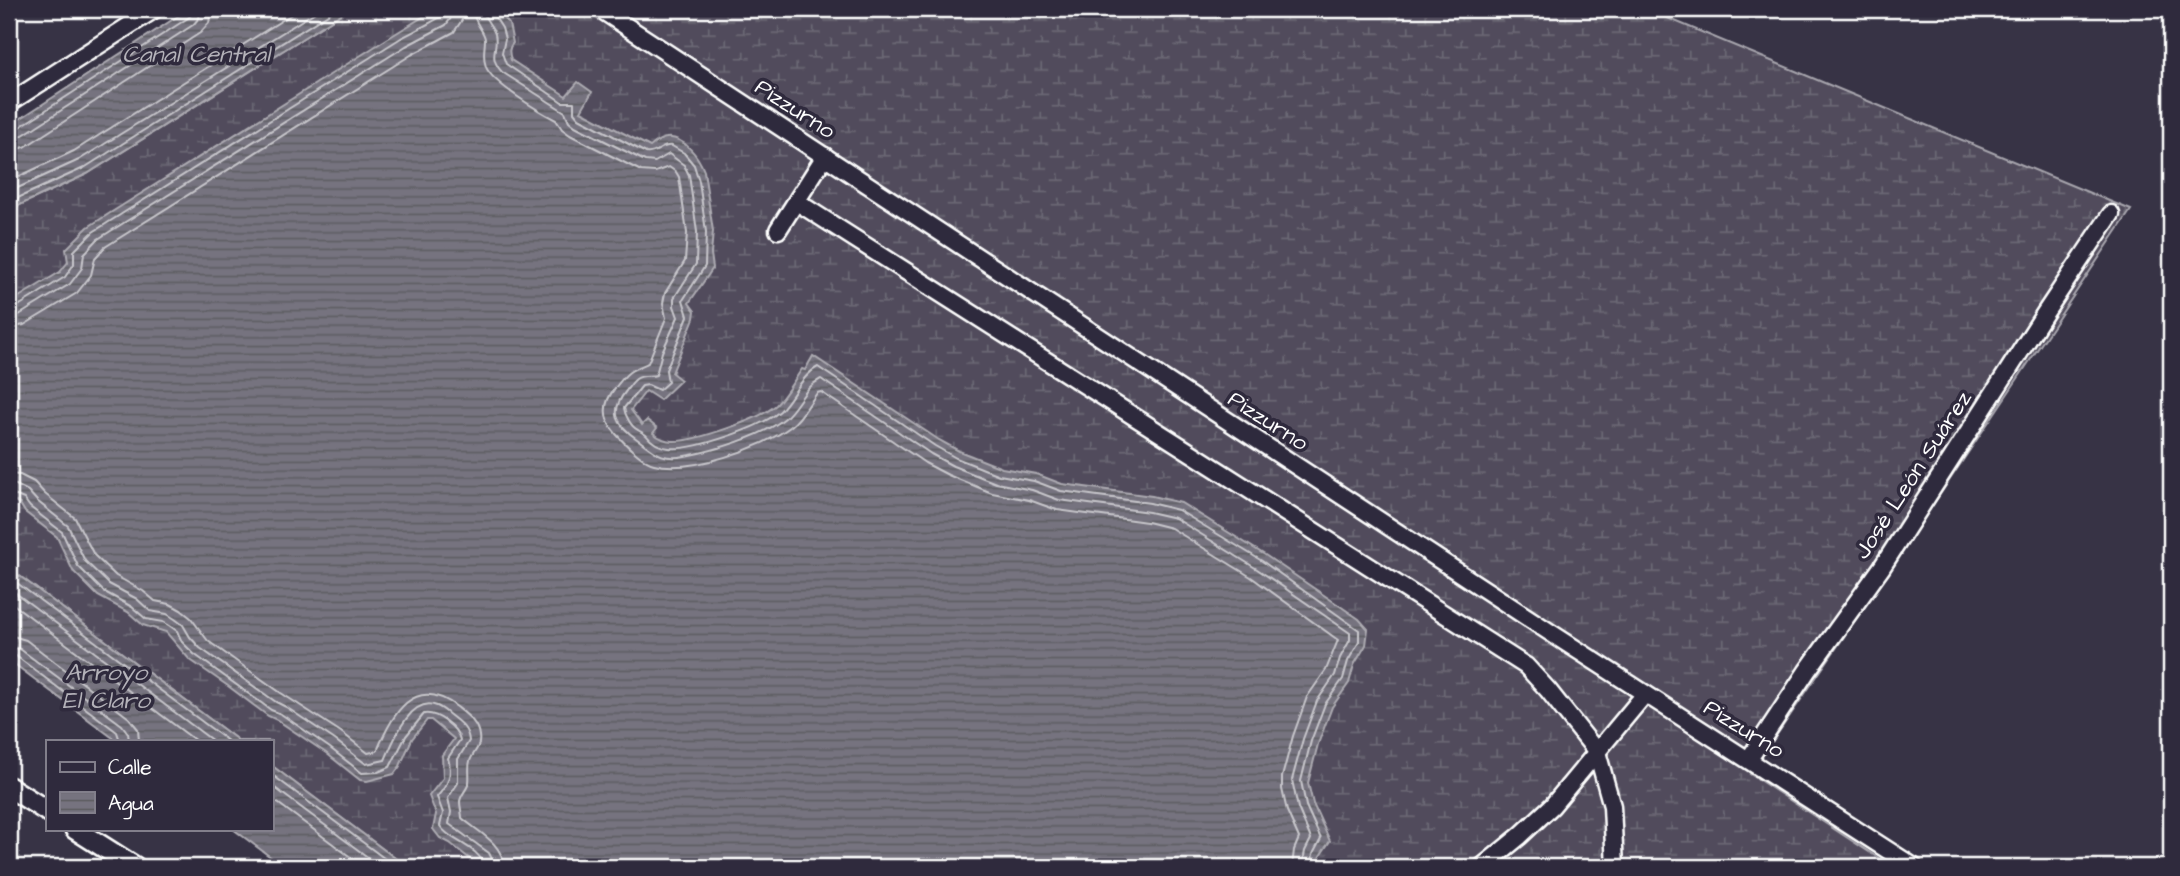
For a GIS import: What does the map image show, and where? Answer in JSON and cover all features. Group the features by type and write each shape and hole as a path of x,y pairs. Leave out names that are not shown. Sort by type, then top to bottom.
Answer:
{"street":[{"path":"9,103 155,9"},
{"name":"Pizzurno","path":"600,9 1645,694 1914,867"},
{"path":"778,230 825,156"},
{"path":"797,202 1526,666 1597,752 1612,806 1615,867"},
{"name":"José León Suárez","path":"1749,759 1807,671 1882,567 2037,324 2111,214"},
{"path":"1482,867 1552,806 1645,694"},
{"path":"9,787 46,810"},
{"path":"77,830 135,867"}],"green space":[{"path":"349,9 1646,9 2131,210 1750,774 1892,867 407,867 273,766 273,740 238,740 9,568 9,210 87,174"}],"water":[{"name":"Canal Central","path":"189,9 349,9 87,174 9,210 9,126"},
{"path":"445,9 497,9 509,24 513,43 509,51 511,60 566,96 578,82 592,92 581,111 650,147 664,139 678,140 690,148 702,165 713,231 713,268 689,303 695,311 694,318 672,373 681,380 660,400 646,391 631,410 642,425 647,420 657,428 653,433 665,440 683,440 726,429 756,417 776,405 813,356 959,451 1002,468 1036,474 1062,484 1152,496 1181,503 1265,555 1359,619 1368,629 1366,645 1354,665 1349,683 1332,707 1318,744 1308,783 1313,804 1330,841 1320,856 1318,867 480,867 440,838 433,829 436,814 429,796 443,778 442,755 454,739 431,720 427,720 412,739 394,774 367,781 360,780 326,753 268,716 189,659 166,632 143,625 128,612 98,596 73,571 57,537 25,512 20,504 9,498 9,303 60,272 68,262 66,249 88,227 398,32 423,17"},
{"name":"Arroyo El Claro","path":"9,568 238,740 116,740 9,660"},
{"path":"273,766 407,867 284,867 234,830 273,830"}]}
